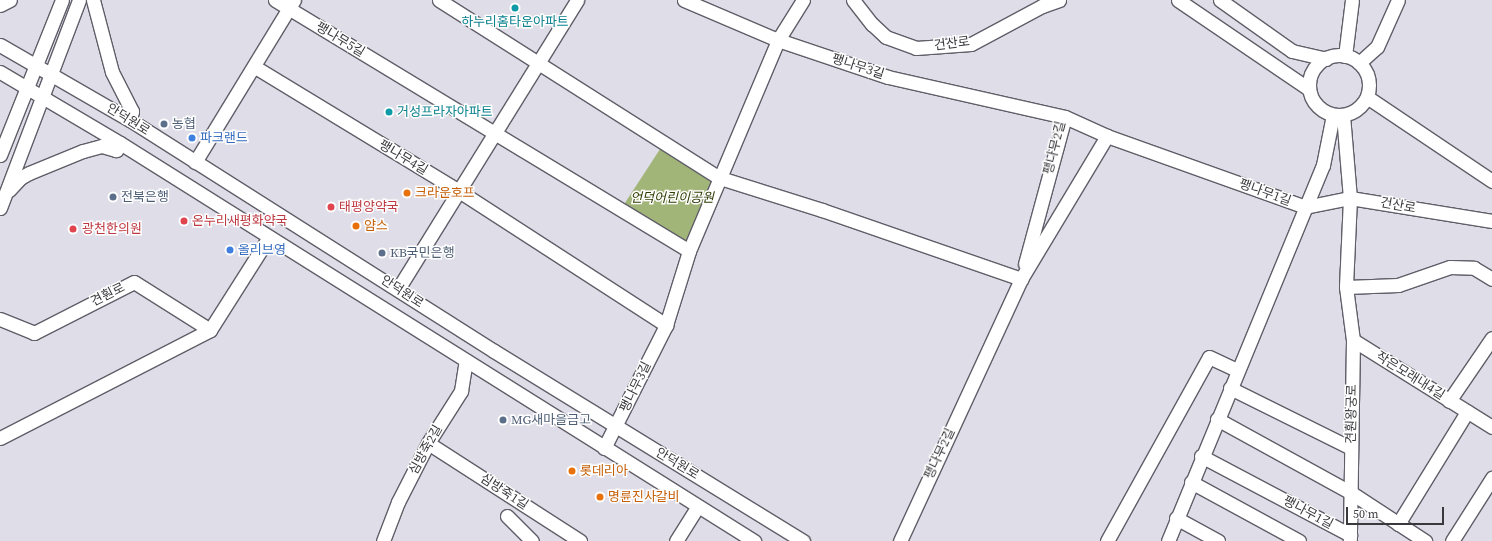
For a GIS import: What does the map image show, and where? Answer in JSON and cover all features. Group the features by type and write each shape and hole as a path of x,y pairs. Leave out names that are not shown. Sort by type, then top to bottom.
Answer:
{"street":[{"path":"0,5 10,0"},
{"path":"0,155 62,0"},
{"path":"0,208 79,0"},
{"path":"93,0 112,72 132,111 130,120"},
{"name":"팽나무5길","path":"275,0 292,5 392,71 494,133"},
{"path":"398,290 577,0"},
{"name":"팽나무3길","path":"684,0 778,40 888,77 939,87"},
{"name":"팽나무3길","path":"604,448 666,325 689,251 778,40 803,0"},
{"name":"건산로","path":"853,0 872,24 886,37 916,48 971,44 1042,6 1059,0"},
{"path":"1178,0 1309,89 1318,106 1338,115 1358,109 1367,97 1368,78 1359,63 1345,56 1326,59 1292,51 1220,0"},
{"path":"1345,56 1352,0"},
{"path":"1359,63 1377,47 1398,0"},
{"path":"440,1 720,178 822,210 1021,279"},
{"path":"195,162 292,5"},
{"name":"안덕원로","path":"0,45 36,64 130,120 398,290 803,541"},
{"path":"1309,89 1313,71 1326,59"},
{"name":"팽나무4길","path":"255,67 458,191 666,325"},
{"name":"안덕원로","path":"0,72 120,143 754,541"},
{"name":"팽나무2길","path":"939,87 1065,117 1021,279"},
{"path":"1367,97 1492,181"},
{"path":"1305,207 1323,165 1338,115"},
{"name":"견훤왕궁로","path":"1338,115 1350,198 1346,287 1353,340 1350,538"},
{"name":"팽나무1길","path":"1065,117 1107,136 1305,207 1176,518 1168,541"},
{"path":"494,133 689,251"},
{"name":"팽나무2길","path":"900,541 1021,279 1107,136"},
{"path":"5,194 20,178 29,173 83,151 102,146 116,150 120,143"},
{"name":"건산로","path":"1305,207 1350,198 1492,221"},
{"path":"0,438 210,330 269,237"},
{"path":"1346,287 1398,285 1450,267 1474,268 1492,280"},
{"name":"견훤로","path":"0,319 34,333 134,282 210,330"},
{"path":"1449,401 1492,338"},
{"name":"작은모래내4길","path":"1353,340 1492,427"},
{"path":"1107,541 1209,357 1237,370"},
{"name":"심방죽2길","path":"383,541 398,502 428,443 461,391 466,360"},
{"path":"1230,388 1351,448"},
{"path":"1398,524 1468,412"},
{"path":"1217,419 1350,492 1425,541"},
{"name":"심방죽1길","path":"428,443 580,541"},
{"name":"팽나무1길","path":"1202,456 1350,538"},
{"path":"1452,541 1492,478"},
{"path":"1191,482 1299,541"},
{"path":"676,541 698,506"},
{"name":"심방죽1길","path":"507,516 532,541"},
{"path":"1176,518 1218,541"}],"green space":[{"name":"언덕어린이공원","path":"664,143 719,181 689,251 621,209"}],"place":[{"name":"하누리홈타운아파트","path":"515,8"},
{"name":"거성프라자아파트","path":"389,112"},
{"name":"농협","path":"164,124"},
{"name":"파크랜드","path":"192,138"},
{"name":"크라운호프","path":"407,193"},
{"name":"전북은행","path":"113,197"},
{"name":"태평양약국","path":"331,207"},
{"name":"온누리새평화약국","path":"184,221"},
{"name":"얌스","path":"356,226"},
{"name":"광천한의원","path":"73,229"},
{"name":"올리브영","path":"230,250"},
{"name":"KB국민은행","path":"382,253"},
{"name":"MG새마을금고","path":"503,420"},
{"name":"롯데리아","path":"572,471"},
{"name":"명륜진사갈비","path":"600,497"}]}
